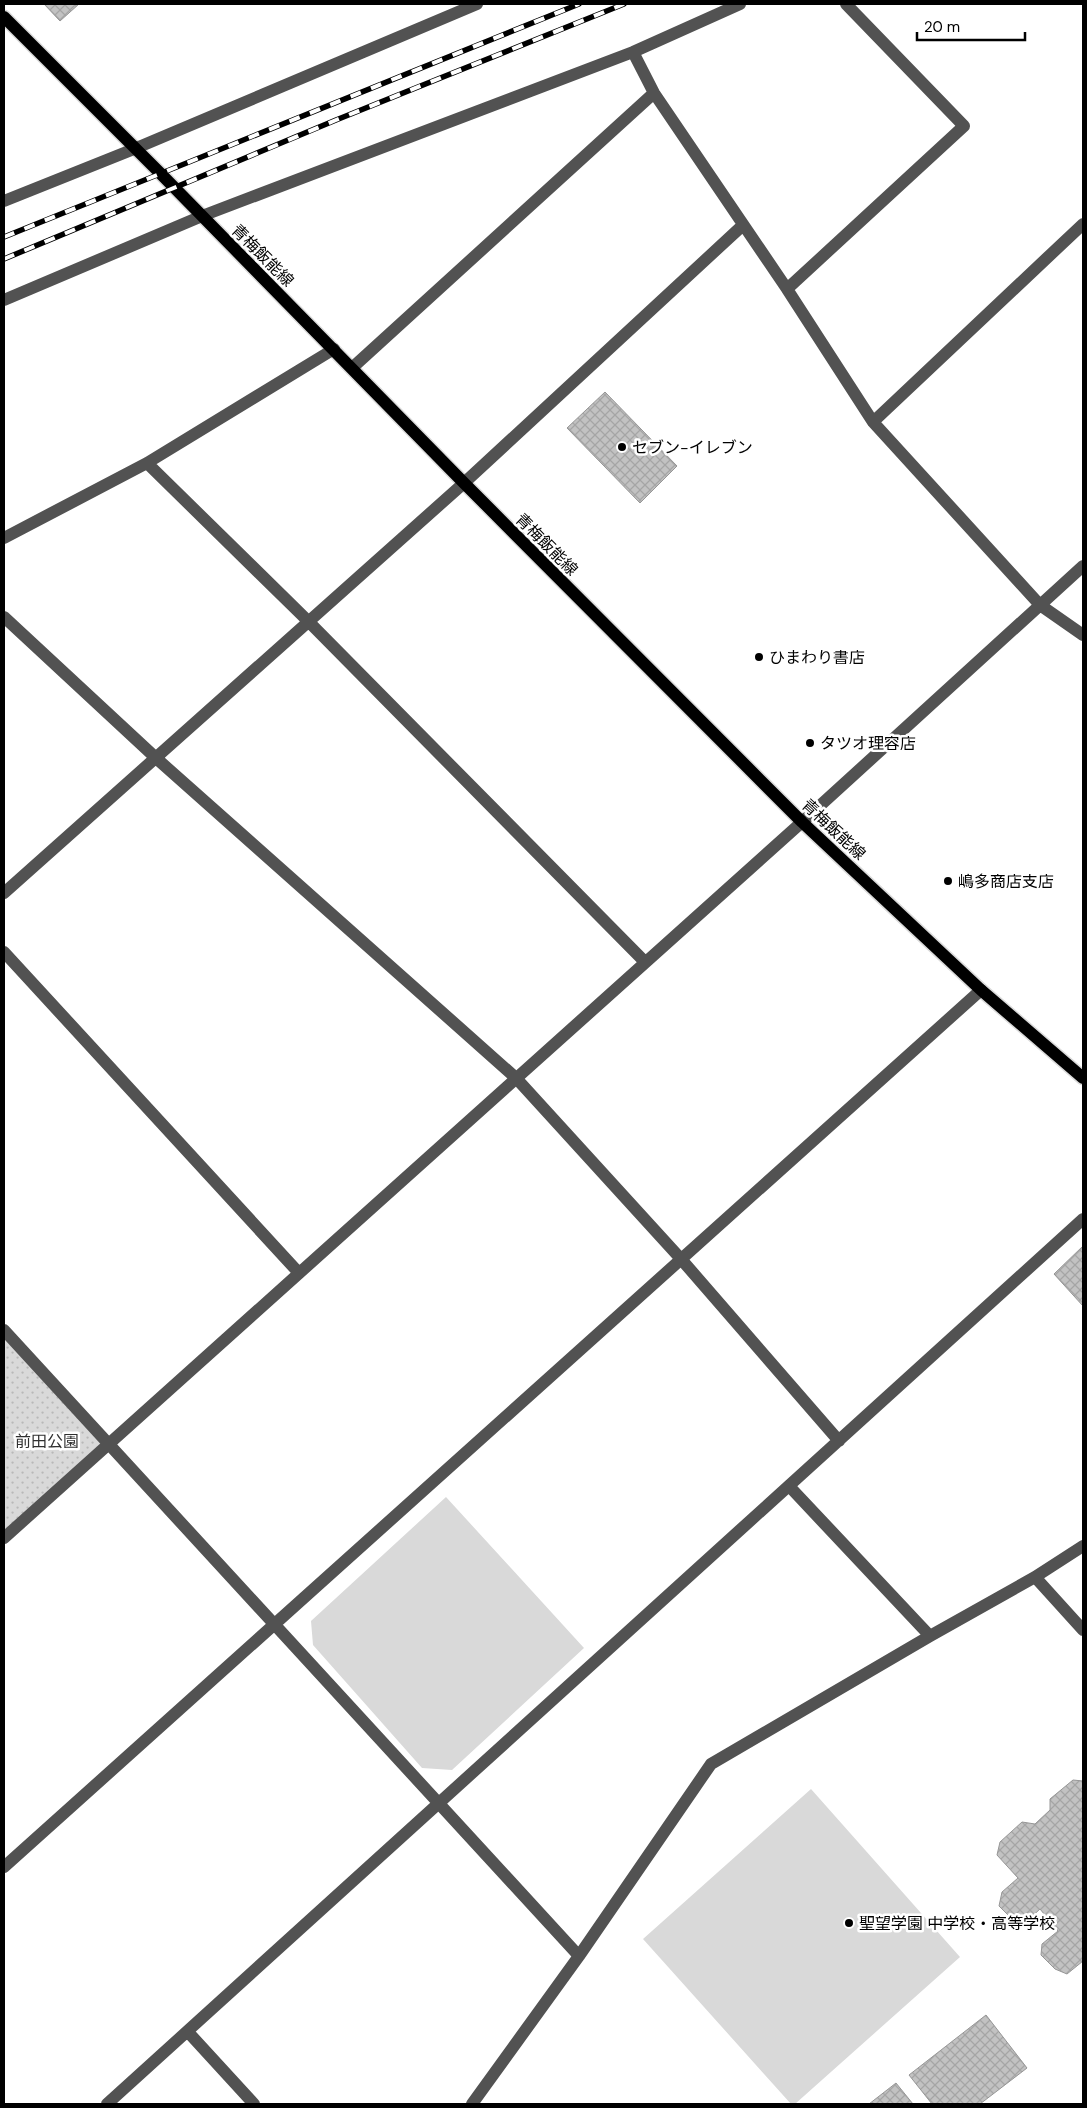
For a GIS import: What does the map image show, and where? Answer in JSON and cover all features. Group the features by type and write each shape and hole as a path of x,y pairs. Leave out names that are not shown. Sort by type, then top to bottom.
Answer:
{"main road":[{"name":"青梅飯能線","path":"4,17 802,822 981,990 1083,1078"}],"street":[{"path":"4,201 134,149 477,4"},
{"path":"4,300 202,216 633,52 740,4"},
{"path":"787,289 964,126 846,4"},
{"path":"633,52 654,93 742,226 787,289 873,422 1040,605 1083,635"},
{"path":"352,368 654,93"},
{"path":"873,422 1083,224"},
{"path":"4,893 464,483 742,226"},
{"path":"4,538 148,462 334,349"},
{"path":"148,462 645,962"},
{"path":"4,1538 802,822 1083,566"},
{"path":"4,617 156,758 516,1078 681,1259 839,1441"},
{"path":"4,952 299,1273"},
{"path":"4,1867 273,1623 981,990"},
{"path":"108,2104 1083,1219"},
{"path":"4,1330 579,1956"},
{"path":"789,1486 930,1636"},
{"path":"472,2104 579,1956 711,1764 930,1636 1035,1578 1083,1546"},
{"path":"1035,1578 1083,1630"},
{"path":"188,2032 254,2104"}],"green space":[{"name":"前田公園","path":"4,1330 108,1444 4,1538"},
{"path":"446,1497 584,1648 452,1770 422,1768 313,1645 311,1621"},
{"path":"811,1789 960,1957 795,2104 791,2104 643,1939"}],"building":[{"path":"44,4 79,4 60,21"},
{"name":"セブン-イレブン","path":"605,392 677,466 640,503 567,428"},
{"path":"1083,1246 1083,1306 1054,1274"},
{"path":"1073,1780 1083,1781 1083,1961 1067,1974 1055,1969 1041,1955 1042,1944 1058,1931 1040,1909 1027,1921 1011,1918 999,1906 1002,1892 1018,1878 997,1855 1000,1842 1022,1822 1035,1824 1050,1810 1050,1799"},
{"path":"986,2015 1027,2068 980,2104 932,2104 909,2075"},
{"path":"896,2083 913,2104 869,2104"}],"railway":[{"path":"4,237 579,4"},
{"path":"4,259 336,120 624,4"}],"place":[{"name":"セブン-イレブン","path":"622,447"},
{"name":"ひまわり書店","path":"759,657"},
{"name":"タツオ理容店","path":"810,743"},
{"name":"嶋多商店支店","path":"948,881"},
{"name":"聖望学園 中学校・高等学校","path":"849,1923"}]}
